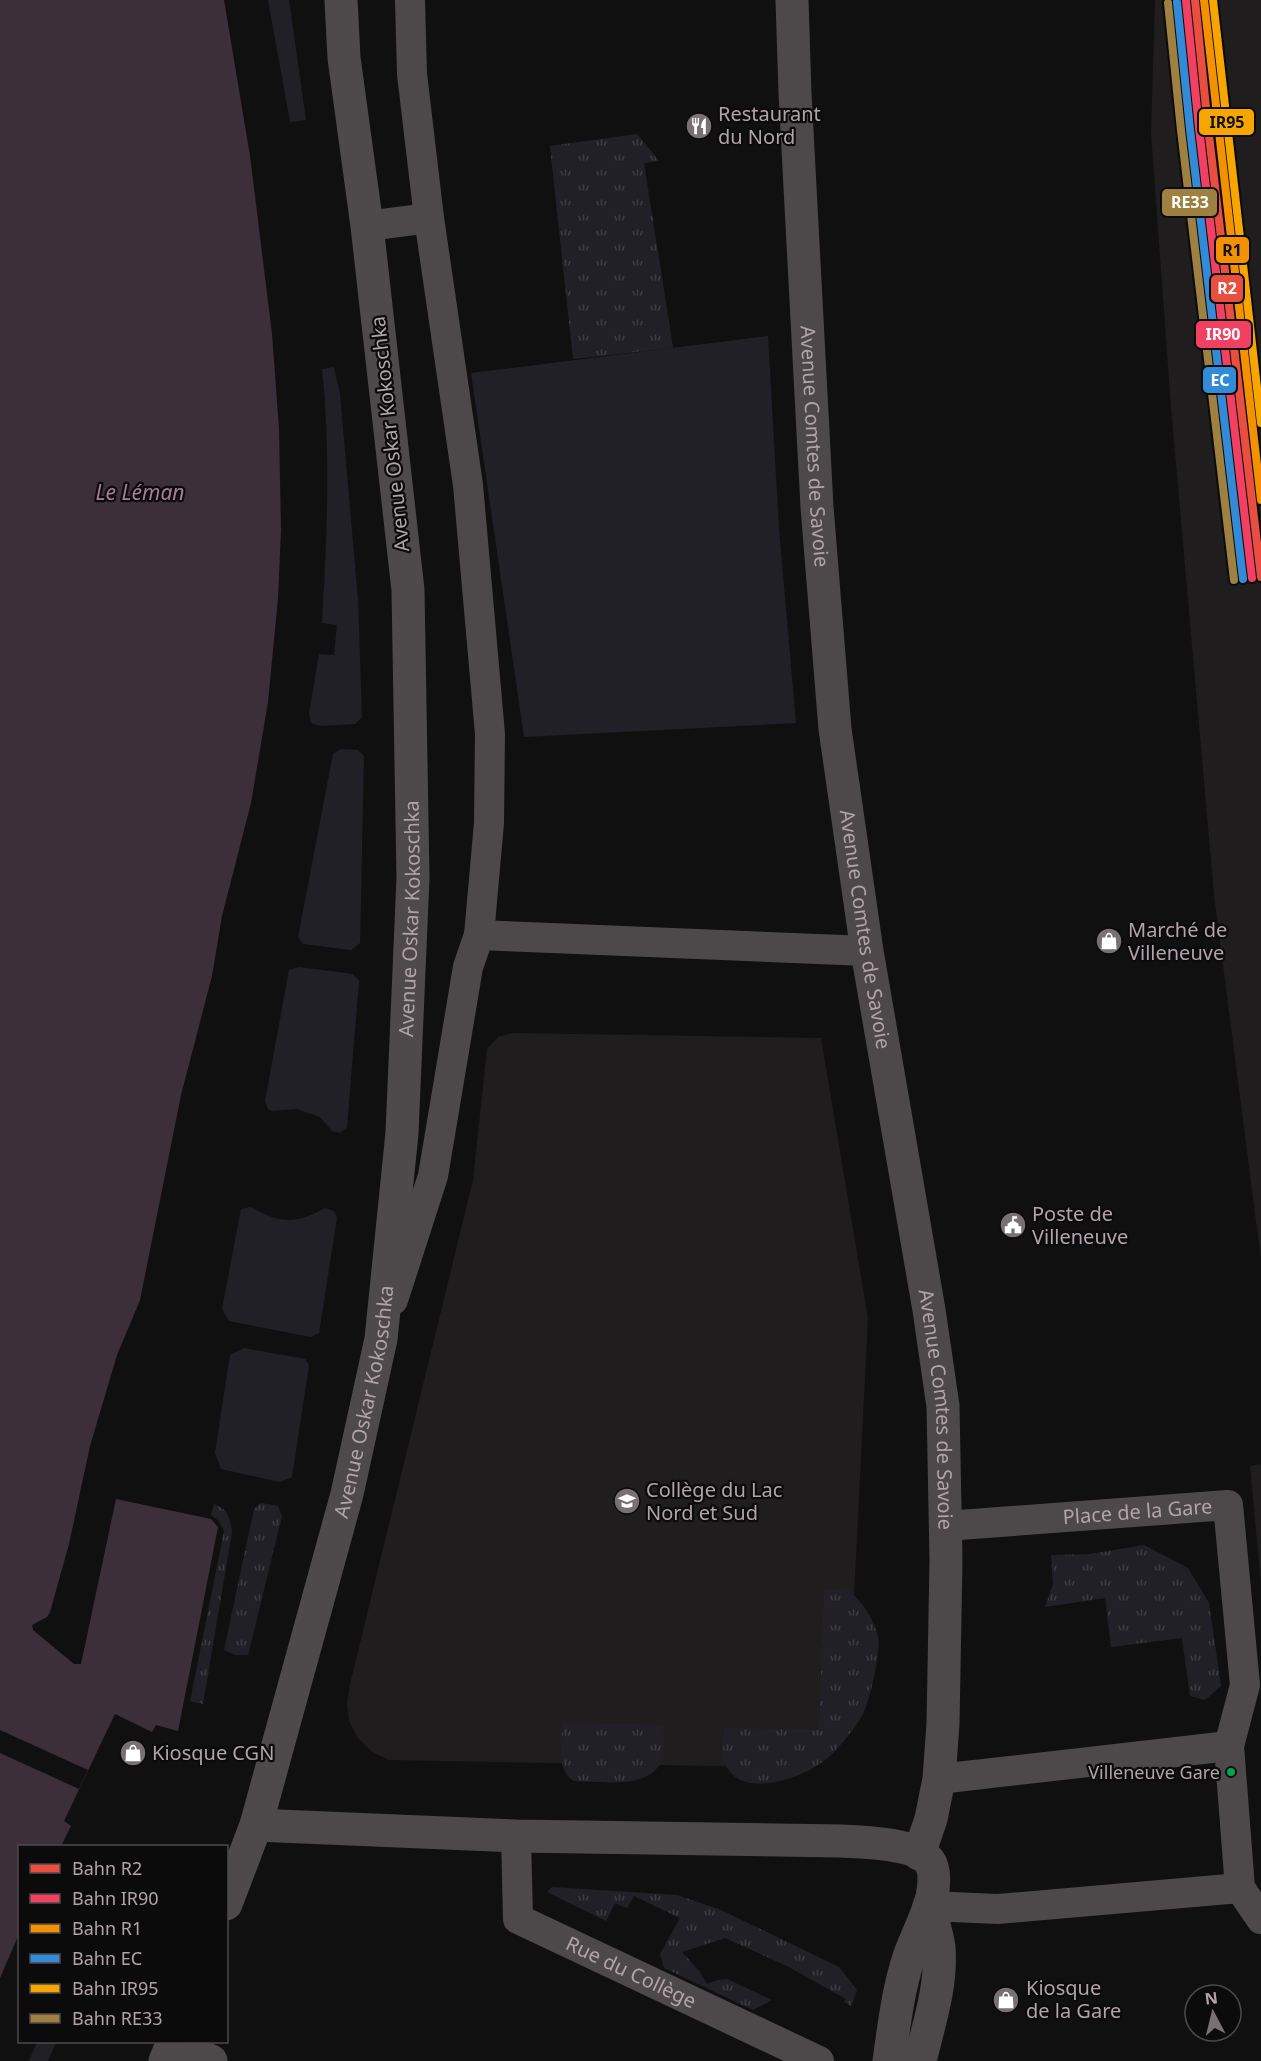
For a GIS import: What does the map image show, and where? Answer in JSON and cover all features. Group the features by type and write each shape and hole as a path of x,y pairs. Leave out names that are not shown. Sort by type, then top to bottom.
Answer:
{"main road":[{"name":"Avenue Oskar Kokoschka","path":"228,1899 256,1825 347,1494 381,1340 402,1133 413,878 408,590 367,226 344,58 340,0"}],"street":[{"name":"Avenue Comtes de Savoie","path":"792,0 795,93 820,542 835,729 867,951 929,1310 943,1406 946,1526 943,1724 939,1779 931,1819 919,1854"},
{"path":"256,1825 516,1836 861,1842 896,1847 919,1854 929,1861 933,1870 932,1895 906,1969 897,2007 889,2061"},
{"path":"920,2061 936,1998 939,1976 938,1939 929,1906"},
{"path":"170,2049 211,2061"}],"lane":[{"path":"381,1340 433,1176 468,967 479,935 489,823 490,734 468,485 429,218 412,74 410,0"},
{"path":"367,226 429,218"},
{"path":"479,935 867,951"},
{"name":"Place de la Gare","path":"946,1526 1228,1505 1245,1685 1229,1746 1240,1888"},
{"path":"939,1779 1229,1746"},
{"name":"Rue du Collège","path":"516,1836 518,1918 819,2061"},
{"path":"929,1906 998,1909 1240,1888 1261,1919"}],"shaded area":[{"path":"1155,0 1261,0 1261,1260 1214,895 1171,407 1151,133"},
{"name":"Collège du Lac Nord et Sud","path":"513,1033 821,1038 868,1318 847,1735 832,1754 813,1768 389,1760 372,1752 358,1738 349,1721 347,1703 350,1684 473,1180 487,1049 498,1037"},
{"path":"1261,1464 1261,1584 1250,1466"}],"green space":[{"path":"268,0 289,0 306,120 290,122"},
{"path":"637,134 659,161 644,163 673,348 573,359 550,146"},
{"path":"768,336 779,529 796,723 524,737 471,373"},
{"path":"334,367 340,394 358,600 362,717 355,724 321,726 311,723 309,714 319,654 334,655 337,625 322,623 327,527 327,464 322,369"},
{"path":"341,749 358,750 364,756 360,943 351,950 303,944 298,937 333,754"},
{"path":"299,967 353,974 359,981 347,1127 340,1133 332,1131 320,1117 297,1109 272,1111 268,1109 265,1101 289,970"},
{"path":"251,1207 270,1216 288,1220 305,1217 325,1208 334,1211 337,1218 319,1333 311,1337 229,1321 222,1309 241,1209"},
{"path":"244,1348 305,1359 309,1365 292,1477 280,1482 221,1469 215,1453 230,1355"},
{"path":"261,1503 278,1506 282,1516 248,1655 235,1655 224,1650 254,1509"},
{"path":"214,1504 228,1515 232,1532 203,1704 190,1701 224,1531 219,1521 211,1515"},
{"path":"1144,1545 1188,1568 1209,1603 1221,1686 1205,1700 1190,1696 1182,1638 1111,1647 1105,1598 1045,1607 1053,1584 1051,1555 1090,1554"},
{"path":"846,1588 866,1610 873,1623 879,1644 875,1673 863,1714 833,1753 809,1770 776,1782 759,1784 744,1781 732,1774 724,1760 724,1728 819,1730 824,1590"},
{"path":"563,1720 569,1723 663,1725 663,1758 648,1776 637,1780 574,1781 564,1770 562,1762"},
{"path":"552,1887 677,1895 721,1910 839,1967 857,1990 851,2006 844,2002 846,1999 787,1966 725,1938 682,1952 700,1972 707,1984 727,1979 772,2000 753,2010 664,1968 660,1954 680,1918 634,1896 627,1908 615,1903 606,1921 547,1892"},
{"path":"37,2043 56,2043 48,2061 29,2061"}],"water":[{"name":"Le Léman","path":"0,0 224,0 250,156 272,334 279,429 281,530 278,598 268,702 251,803 222,916 212,976 181,1095 140,1300 117,1355 90,1446 69,1544 50,1612 47,1617 32,1625 33,1630 74,1664 81,1664 116,1499 211,1519 218,1527 178,1731 156,1725 152,1732 115,1714 64,1821 71,1826 62,1845 18,1845 18,1936 0,1978"}],"pier":[{"path":"0,1730 88,1770 79,1789 0,1753"}],"rail line":[{"name":"R2","path":"1195,0 1261,577"},
{"name":"R1","path":"1204,0 1261,500"},
{"name":"IR95","path":"1213,0 1261,423"},
{"name":"IR90","path":"1186,1 1252,578"},
{"name":"EC","path":"1177,2 1243,579"},
{"name":"RE33","path":"1168,3 1234,580"}],"place":[{"name":"Restaurant du Nord","path":"699,126"},
{"name":"Marché de Villeneuve","path":"1109,941"},
{"name":"Poste de Villeneuve","path":"1013,1225"},
{"name":"Collège du Lac Nord et Sud","path":"627,1501"},
{"name":"Kiosque CGN","path":"133,1753"},
{"name":"Villeneuve Gare","path":"1231,1772"},
{"name":"Kiosque de la Gare","path":"1006,2000"}]}
